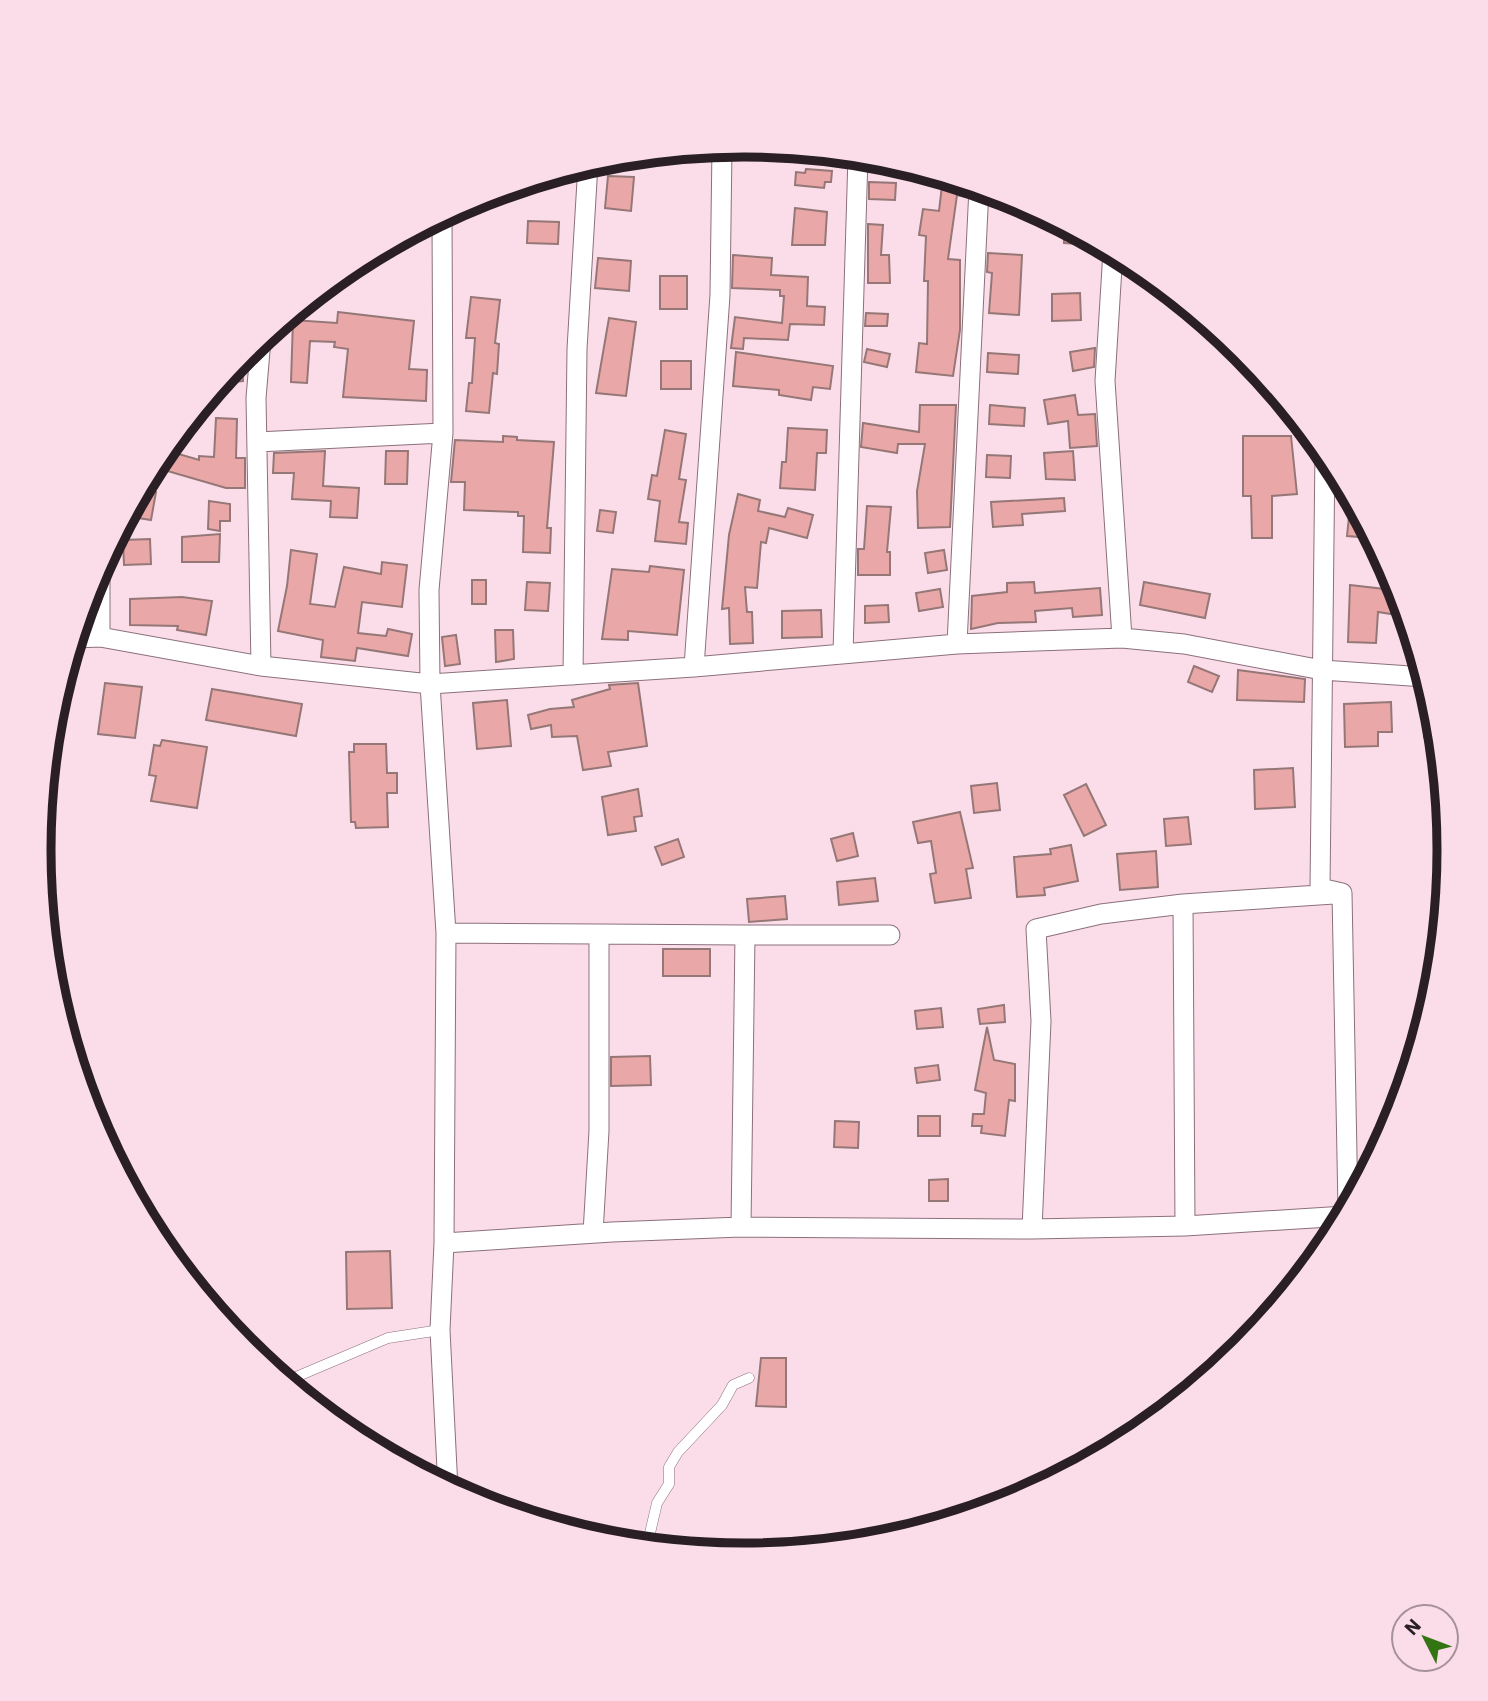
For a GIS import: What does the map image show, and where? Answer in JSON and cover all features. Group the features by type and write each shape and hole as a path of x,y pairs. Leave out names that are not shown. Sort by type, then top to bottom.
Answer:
{"street":[{"path":"694,667 720,295 722,158"},
{"path":"843,653 858,167"},
{"path":"573,675 577,349 587,176"},
{"path":"957,644 978,198"},
{"path":"442,227 443,433 429,590 430,684 446,933 444,1243 440,1331 447,1477"},
{"path":"1112,263 1105,381 1122,638"},
{"path":"260,354 257,442 261,666"},
{"path":"257,442 443,433"},
{"path":"1325,473 1320,888 1342,893"},
{"path":"100,596 100,637"},
{"path":"85,638 100,637 261,666 430,684 694,667 957,644 1122,638 1184,644 1322,670 1415,676"},
{"path":"1032,1229 1041,1021 1036,929 1101,914 1183,904 1342,893"},
{"path":"1342,893 1348,1190"},
{"path":"1183,904 1185,1226"},
{"path":"446,933 890,935"},
{"path":"593,1233 599,1131 599,934"},
{"path":"741,1227 745,935"},
{"path":"444,1243 741,1227 1032,1229 1185,1226 1332,1217"}],"lane":[{"path":"294,1378 388,1338 440,1331"},
{"path":"649,1537 657,1503 669,1483 669,1468 678,1451 722,1405 733,1385 749,1378"}],"building":[{"path":"806,169 832,171 831,182 825,182 824,188 795,185 796,172 805,173"},
{"path":"608,176 634,177 631,211 605,208"},
{"path":"869,182 896,183 895,200 869,199"},
{"path":"942,187 967,194 966,197 957,195 948,259 960,260 960,330 953,376 916,372 919,343 927,344 928,281 924,281 926,236 919,235 923,209 939,211"},
{"path":"795,208 827,212 825,245 792,245"},
{"path":"528,221 559,222 558,244 527,243"},
{"path":"868,224 883,225 881,255 889,255 890,283 868,283"},
{"path":"1064,236 1079,244 1064,243"},
{"path":"988,253 1022,255 1019,315 989,313 992,273 987,272"},
{"path":"733,255 772,258 771,275 808,277 807,306 825,307 824,325 790,324 788,340 744,338 743,349 731,348 735,317 782,323 784,296 780,296 780,290 732,288"},
{"path":"598,258 631,261 629,291 595,288"},
{"path":"660,276 687,276 687,309 660,309"},
{"path":"1080,293 1081,320 1052,321 1052,294"},
{"path":"471,297 500,300 495,343 499,344 497,374 493,373 489,413 466,411 469,383 472,383 475,338 466,338"},
{"path":"338,312 414,321 409,369 427,370 426,401 343,397 348,349 334,347 335,342 310,341 307,383 291,382 293,324 298,320 337,323"},
{"path":"866,313 888,314 887,326 865,326"},
{"path":"609,318 636,322 626,396 596,393"},
{"path":"1095,348 1094,367 1073,371 1070,352"},
{"path":"867,349 890,354 887,367 864,362"},
{"path":"736,352 833,366 830,389 813,387 811,400 779,395 779,390 733,386"},
{"path":"988,353 1019,355 1018,374 987,372"},
{"path":"661,361 691,361 691,389 661,389"},
{"path":"243,372 243,381 233,382"},
{"path":"1075,395 1078,415 1095,414 1097,446 1070,448 1068,421 1048,424 1044,400"},
{"path":"920,405 956,405 950,527 918,528 917,491 925,444 898,444 897,453 861,447 863,423 919,432"},
{"path":"990,405 1025,408 1024,426 989,424"},
{"path":"216,418 237,419 236,458 245,458 245,488 226,488 165,470 176,453 199,460 199,456 214,457"},
{"path":"788,428 827,430 826,453 817,453 815,490 780,488 782,462 786,462"},
{"path":"665,430 686,434 679,479 686,480 679,522 688,523 686,544 655,541 660,501 648,499 652,475 657,476"},
{"path":"503,436 517,437 517,440 554,442 547,528 551,528 550,553 523,552 524,516 518,516 518,512 464,510 465,482 451,482 455,440 503,442"},
{"path":"1243,436 1291,436 1297,494 1272,496 1272,538 1252,538 1251,496 1243,496"},
{"path":"325,451 323,486 359,488 357,518 330,517 331,501 292,499 294,473 273,473 274,453"},
{"path":"386,451 408,451 407,484 385,484"},
{"path":"1073,451 1075,480 1046,479 1044,453"},
{"path":"987,455 1011,456 1010,478 986,477"},
{"path":"152,491 156,492 151,520 136,518"},
{"path":"738,494 760,500 758,511 785,517 788,508 813,515 807,538 769,528 766,543 761,542 757,588 745,587 747,612 752,612 753,643 730,644 729,608 722,609 729,535"},
{"path":"1064,498 1065,511 1022,514 1023,525 993,527 991,502"},
{"path":"209,501 230,504 230,521 220,521 220,531 208,529"},
{"path":"867,506 891,507 887,552 890,552 890,575 858,575 858,549 864,549"},
{"path":"600,510 616,512 613,533 597,531"},
{"path":"1349,514 1362,537 1347,536"},
{"path":"220,534 219,562 182,562 182,537"},
{"path":"150,539 151,564 124,565 124,540"},
{"path":"291,550 317,554 310,604 335,607 344,567 381,574 382,562 407,565 402,607 362,602 358,633 386,636 388,629 412,634 408,656 357,648 355,661 321,657 323,640 278,631"},
{"path":"944,550 947,570 928,573 925,553"},
{"path":"650,566 684,570 677,635 628,631 628,640 602,639 612,569 649,572"},
{"path":"472,580 486,580 486,604 472,604"},
{"path":"527,582 550,583 548,611 525,610"},
{"path":"1034,582 1035,593 1100,588 1102,615 1073,617 1072,608 1035,611 1036,622 998,623 971,629 972,596 1007,592 1007,583"},
{"path":"1144,582 1210,594 1205,618 1140,605"},
{"path":"1350,585 1386,589 1392,606 1391,614 1378,612 1376,643 1348,642"},
{"path":"940,589 943,607 919,611 916,593"},
{"path":"182,597 212,601 206,635 177,630 178,626 130,625 130,599"},
{"path":"888,605 889,622 865,623 865,606"},
{"path":"821,610 822,637 782,638 782,611"},
{"path":"495,630 513,630 514,659 496,662"},
{"path":"456,635 460,664 445,666 442,637"},
{"path":"1194,666 1219,676 1212,692 1188,682"},
{"path":"1238,670 1305,679 1304,702 1237,700"},
{"path":"105,683 142,687 135,738 98,734"},
{"path":"638,683 647,746 608,752 611,766 583,770 577,736 552,737 551,725 531,729 528,715 550,709 574,707 572,700 610,689 609,685"},
{"path":"212,689 302,704 296,736 206,720"},
{"path":"507,700 511,746 477,749 473,703"},
{"path":"1391,702 1392,732 1378,732 1378,746 1345,747 1344,704"},
{"path":"1424,715 1427,737 1424,737"},
{"path":"162,740 207,747 197,808 151,801 156,776 149,775 154,745 160,746"},
{"path":"354,744 386,744 387,773 397,773 397,793 387,793 388,827 356,828 355,822 351,822 349,752 354,752"},
{"path":"1293,768 1295,807 1255,809 1254,770"},
{"path":"997,783 1000,810 974,813 971,786"},
{"path":"1086,784 1106,825 1084,836 1064,795"},
{"path":"638,789 642,816 634,817 636,831 608,835 602,797"},
{"path":"960,812 973,868 966,869 971,898 935,903 930,874 936,873 931,841 918,843 913,822"},
{"path":"1188,817 1191,844 1166,846 1164,819"},
{"path":"853,833 858,856 837,861 831,839"},
{"path":"678,839 684,857 662,865 655,847"},
{"path":"1071,845 1078,881 1044,888 1045,895 1017,897 1014,857 1051,854 1050,849"},
{"path":"1156,851 1158,887 1120,890 1117,854"},
{"path":"875,878 878,901 839,905 837,882"},
{"path":"785,896 787,919 749,922 747,899"},
{"path":"663,949 710,949 710,976 663,976"},
{"path":"1004,1005 1005,1022 980,1024 978,1009"},
{"path":"941,1008 943,1027 917,1029 915,1011"},
{"path":"987,1027 994,1060 1015,1064 1015,1101 1009,1100 1005,1136 981,1133 982,1126 972,1126 973,1114 984,1114 986,1093 975,1090"},
{"path":"650,1056 651,1085 611,1086 611,1057"},
{"path":"938,1065 940,1080 917,1083 915,1068"},
{"path":"918,1116 940,1116 940,1136 918,1136"},
{"path":"835,1121 859,1122 858,1148 834,1147"},
{"path":"948,1179 948,1201 929,1201 929,1180"},
{"path":"390,1251 392,1308 347,1309 346,1252"},
{"path":"761,1358 786,1358 786,1407 756,1406"}]}
